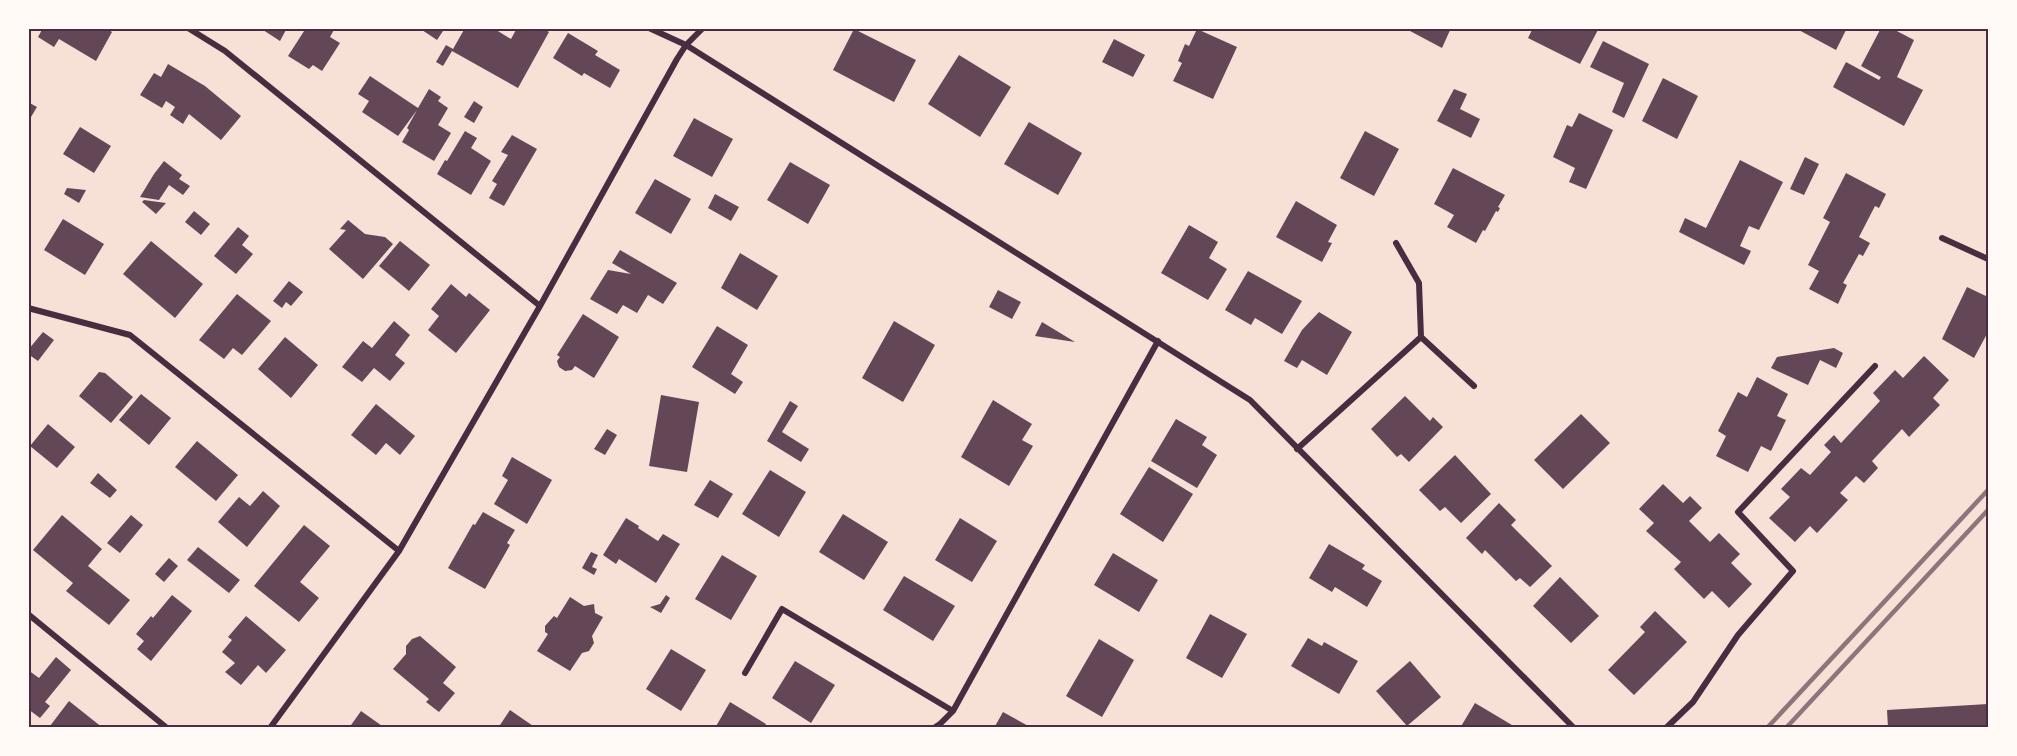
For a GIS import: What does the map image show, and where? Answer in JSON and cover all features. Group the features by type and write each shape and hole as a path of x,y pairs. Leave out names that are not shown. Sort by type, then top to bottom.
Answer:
{"street":[{"path":"188,28 225,51 540,306"},
{"path":"649,28 686,45 1250,400 1574,728"},
{"path":"270,728 399,552 686,45 703,28"},
{"path":"1942,238 1989,259"},
{"path":"1396,243 1419,282 1421,337 1474,386"},
{"path":"28,308 130,335 399,552"},
{"path":"1297,449 1421,337"},
{"path":"934,728 953,711 1158,341"},
{"path":"1666,728 1693,702 1738,635 1793,571 1738,512 1875,366"},
{"path":"745,673 782,609 953,711"},
{"path":"28,614 167,728"}],"building":[{"path":"43,28 106,28 112,32 96,61 59,39 54,47 38,37"},
{"path":"260,28 287,28 280,41"},
{"path":"306,28 335,28 330,37 340,43 322,71 313,65 309,69 288,56"},
{"path":"419,28 445,28 437,40"},
{"path":"465,28 493,28 511,39 517,28 543,28 549,32 518,88 452,51 443,66 436,62 446,45 453,49"},
{"path":"1411,28 1451,28 1442,48 1410,31"},
{"path":"1533,28 1599,28 1580,64 1528,38"},
{"path":"1795,28 1847,28 1836,50"},
{"path":"1881,28 1891,28 1914,40 1897,77 1923,90 1904,126 1833,87 1846,62 1879,80 1881,77 1861,66"},
{"path":"854,29 916,60 894,102 833,70"},
{"path":"1197,29 1237,47 1213,99 1173,81 1182,63 1178,61 1185,44 1189,46"},
{"path":"568,33 598,51 595,55 620,70 610,88 584,73 582,76 553,58"},
{"path":"1114,39 1145,55 1133,77 1102,62"},
{"path":"1603,41 1649,64 1624,118 1612,112 1624,83 1590,67"},
{"path":"959,55 1011,87 980,137 928,104"},
{"path":"168,64 205,86 241,116 221,140 189,114 183,124 170,115 175,107 166,101 162,108 140,95 154,73 161,77"},
{"path":"370,76 418,108 429,89 441,97 438,101 448,108 438,125 451,133 434,161 402,142 417,110 398,136 362,112 369,101 358,94"},
{"path":"1663,78 1698,96 1677,139 1642,121"},
{"path":"1454,89 1467,94 1460,109 1480,119 1471,138 1437,121"},
{"path":"474,101 483,107 474,123 464,117"},
{"path":"28,102 37,107 28,122"},
{"path":"1579,113 1613,130 1586,189 1569,182 1575,168 1553,157 1567,125 1572,127"},
{"path":"694,118 733,139 712,177 673,156"},
{"path":"1029,122 1082,153 1058,195 1004,164"},
{"path":"80,127 111,146 94,173 63,154"},
{"path":"465,131 477,138 471,148 491,161 471,195 437,174"},
{"path":"1365,131 1399,149 1374,196 1340,178"},
{"path":"512,135 537,149 504,206 489,198 497,184 492,181 508,155 501,152"},
{"path":"1805,157 1819,164 1804,195 1790,189"},
{"path":"1740,160 1783,182 1759,230 1749,226 1740,246 1751,251 1744,265 1679,232 1685,218 1706,228"},
{"path":"164,161 182,175 179,179 190,186 183,195 169,185 159,200 140,197 154,174"},
{"path":"790,162 830,185 808,224 767,200"},
{"path":"1453,168 1505,195 1498,207 1500,208 1498,212 1496,211 1476,243 1447,227 1454,215 1434,204"},
{"path":"1846,173 1886,194 1879,208 1875,206 1859,237 1870,243 1863,256 1859,254 1843,283 1847,285 1838,304 1809,289 1819,271 1808,265 1830,222 1823,218"},
{"path":"655,179 691,199 671,234 635,213"},
{"path":"67,188 86,190 79,203 64,194"},
{"path":"715,194 739,207 731,221 708,208"},
{"path":"144,200 166,203 156,214 142,202"},
{"path":"1296,201 1337,225 1328,242 1332,243 1322,262 1276,237"},
{"path":"194,211 210,224 201,235 185,222"},
{"path":"63,219 104,244 85,275 44,250"},
{"path":"348,220 365,234 385,237 393,244 363,279 329,249 346,230 340,229"},
{"path":"1189,225 1218,242 1209,258 1227,269 1208,300 1161,273"},
{"path":"238,227 249,236 242,245 253,254 236,274 214,256"},
{"path":"151,241 203,284 175,318 123,274"},
{"path":"400,241 430,265 409,291 379,266"},
{"path":"620,250 677,283 663,304 648,295 637,313 623,305 617,314 590,299 608,270 631,274 612,263"},
{"path":"740,253 778,276 757,310 721,288"},
{"path":"1248,271 1302,301 1282,334 1255,318 1251,325 1225,310"},
{"path":"289,281 303,292 291,306 286,302 282,308 273,301"},
{"path":"451,284 466,297 469,293 490,310 456,353 428,330 439,316 431,309"},
{"path":"1967,287 1988,297 1988,332 1974,358 1942,339"},
{"path":"998,290 1021,302 1012,319 989,307"},
{"path":"237,294 271,321 242,355 233,348 224,359 199,340"},
{"path":"1319,312 1352,332 1327,375 1302,360 1297,368 1284,361 1302,330"},
{"path":"583,314 619,337 594,378 575,366 572,370 565,371 559,367 557,361 560,357 557,355"},
{"path":"394,321 410,335 395,355 405,363 390,381 374,368 362,382 342,367 363,341 372,348"},
{"path":"894,321 935,345 903,402 862,378"},
{"path":"1042,322 1075,342 1035,336"},
{"path":"717,326 748,345 731,374 743,382 735,394 692,367"},
{"path":"43,332 54,340 38,361 28,354 28,350"},
{"path":"285,337 318,365 291,398 258,369"},
{"path":"1834,348 1843,353 1836,368 1820,360 1808,385 1771,368 1777,357"},
{"path":"1924,356 1949,380 1933,398 1940,405 1909,437 1902,429 1872,461 1878,468 1864,483 1856,476 1840,493 1848,500 1817,533 1810,526 1795,542 1769,518 1790,497 1781,489 1801,468 1810,475 1831,452 1824,445 1834,435 1841,443 1880,401 1873,393 1895,370 1903,378"},
{"path":"99,372 105,373 133,397 111,423 79,396"},
{"path":"1757,377 1788,394 1777,416 1786,420 1771,451 1761,446 1748,472 1716,456 1726,436 1718,431 1738,392 1747,397"},
{"path":"141,394 171,418 149,445 119,420"},
{"path":"661,395 699,402 687,472 649,466"},
{"path":"1405,396 1430,421 1433,417 1443,427 1409,462 1401,454 1397,457 1371,429"},
{"path":"993,400 1032,424 1022,440 1033,446 1009,486 961,457"},
{"path":"790,401 798,406 782,432 809,449 801,462 767,441"},
{"path":"376,404 415,436 400,455 386,443 376,455 351,435"},
{"path":"1581,414 1610,443 1563,489 1534,460"},
{"path":"1176,419 1207,437 1202,445 1217,455 1197,488 1151,461"},
{"path":"48,424 75,447 57,468 30,446"},
{"path":"607,429 617,435 605,455 594,449"},
{"path":"197,441 238,475 216,501 175,467"},
{"path":"1455,455 1491,494 1461,523 1445,507 1440,511 1419,490"},
{"path":"512,457 552,480 527,524 494,504 508,480 502,476"},
{"path":"1149,467 1193,494 1163,542 1120,514"},
{"path":"770,470 806,492 779,537 742,514"},
{"path":"98,473 117,490 110,498 90,483"},
{"path":"710,480 733,494 718,518 694,505"},
{"path":"1663,484 1683,503 1690,496 1702,508 1689,521 1710,542 1719,533 1740,554 1731,563 1752,584 1729,608 1712,591 1704,599 1674,569 1681,562 1646,531 1654,523 1639,509"},
{"path":"263,491 280,506 247,547 218,522 239,497 250,506"},
{"path":"1499,503 1516,520 1511,525 1552,566 1530,587 1520,578 1516,581 1485,550 1482,554 1466,538"},
{"path":"483,512 515,530 507,543 510,545 485,589 448,568 473,524 475,525"},
{"path":"843,514 888,542 864,580 819,552"},
{"path":"62,515 102,549 88,566 130,600 109,625 66,591 73,583 33,550"},
{"path":"131,515 143,525 120,553 107,543"},
{"path":"626,518 658,541 663,534 680,544 656,583 619,559 616,564 603,555"},
{"path":"960,518 997,541 972,582 935,560"},
{"path":"304,525 330,546 300,582 319,598 299,622 254,586"},
{"path":"1329,544 1365,565 1362,569 1382,581 1367,607 1335,587 1332,592 1309,578"},
{"path":"198,547 240,580 229,593 187,560"},
{"path":"591,552 598,555 592,567 597,569 594,575 582,568"},
{"path":"1113,553 1158,580 1139,612 1094,585"},
{"path":"722,555 757,576 731,620 695,599"},
{"path":"169,558 178,566 164,582 155,574"},
{"path":"904,576 955,606 933,641 883,610"},
{"path":"1560,577 1599,616 1571,643 1533,606"},
{"path":"172,595 192,611 151,661 137,649 144,641 136,634"},
{"path":"666,595 670,598 661,613 650,607 660,604"},
{"path":"570,597 584,606 594,604 595,613 603,617 592,636 594,643 589,651 582,653 570,671 537,651 548,634 545,632 545,626 554,616 557,618"},
{"path":"1655,611 1687,642 1634,695 1608,670 1645,632 1640,627"},
{"path":"1210,614 1247,634 1222,678 1186,658"},
{"path":"246,616 286,650 266,673 258,665 241,685 225,672 235,663 222,652 232,640 228,637"},
{"path":"420,636 456,667 443,683 455,693 439,712 426,702 429,699 393,669 406,654 406,646 412,639"},
{"path":"1308,638 1322,646 1324,642 1358,661 1339,694 1291,666"},
{"path":"1099,639 1134,660 1102,717 1066,696"},
{"path":"671,649 706,670 681,711 646,689"},
{"path":"56,657 71,670 45,702 50,706 40,718 28,709 28,670 39,678"},
{"path":"795,661 835,685 811,723 772,698"},
{"path":"1410,661 1441,697 1407,726 1376,691"},
{"path":"69,701 103,728 50,726"},
{"path":"730,702 766,724 764,728 715,728"},
{"path":"1475,703 1517,728 1460,728"},
{"path":"1988,704 1988,728 1888,728 1887,710"},
{"path":"510,710 536,728 498,728"},
{"path":"361,711 385,728 349,728"},
{"path":"1003,712 1032,728 994,728"}],"railway":[{"path":"1767,728 1988,490"},
{"path":"1786,728 1988,510"}]}
